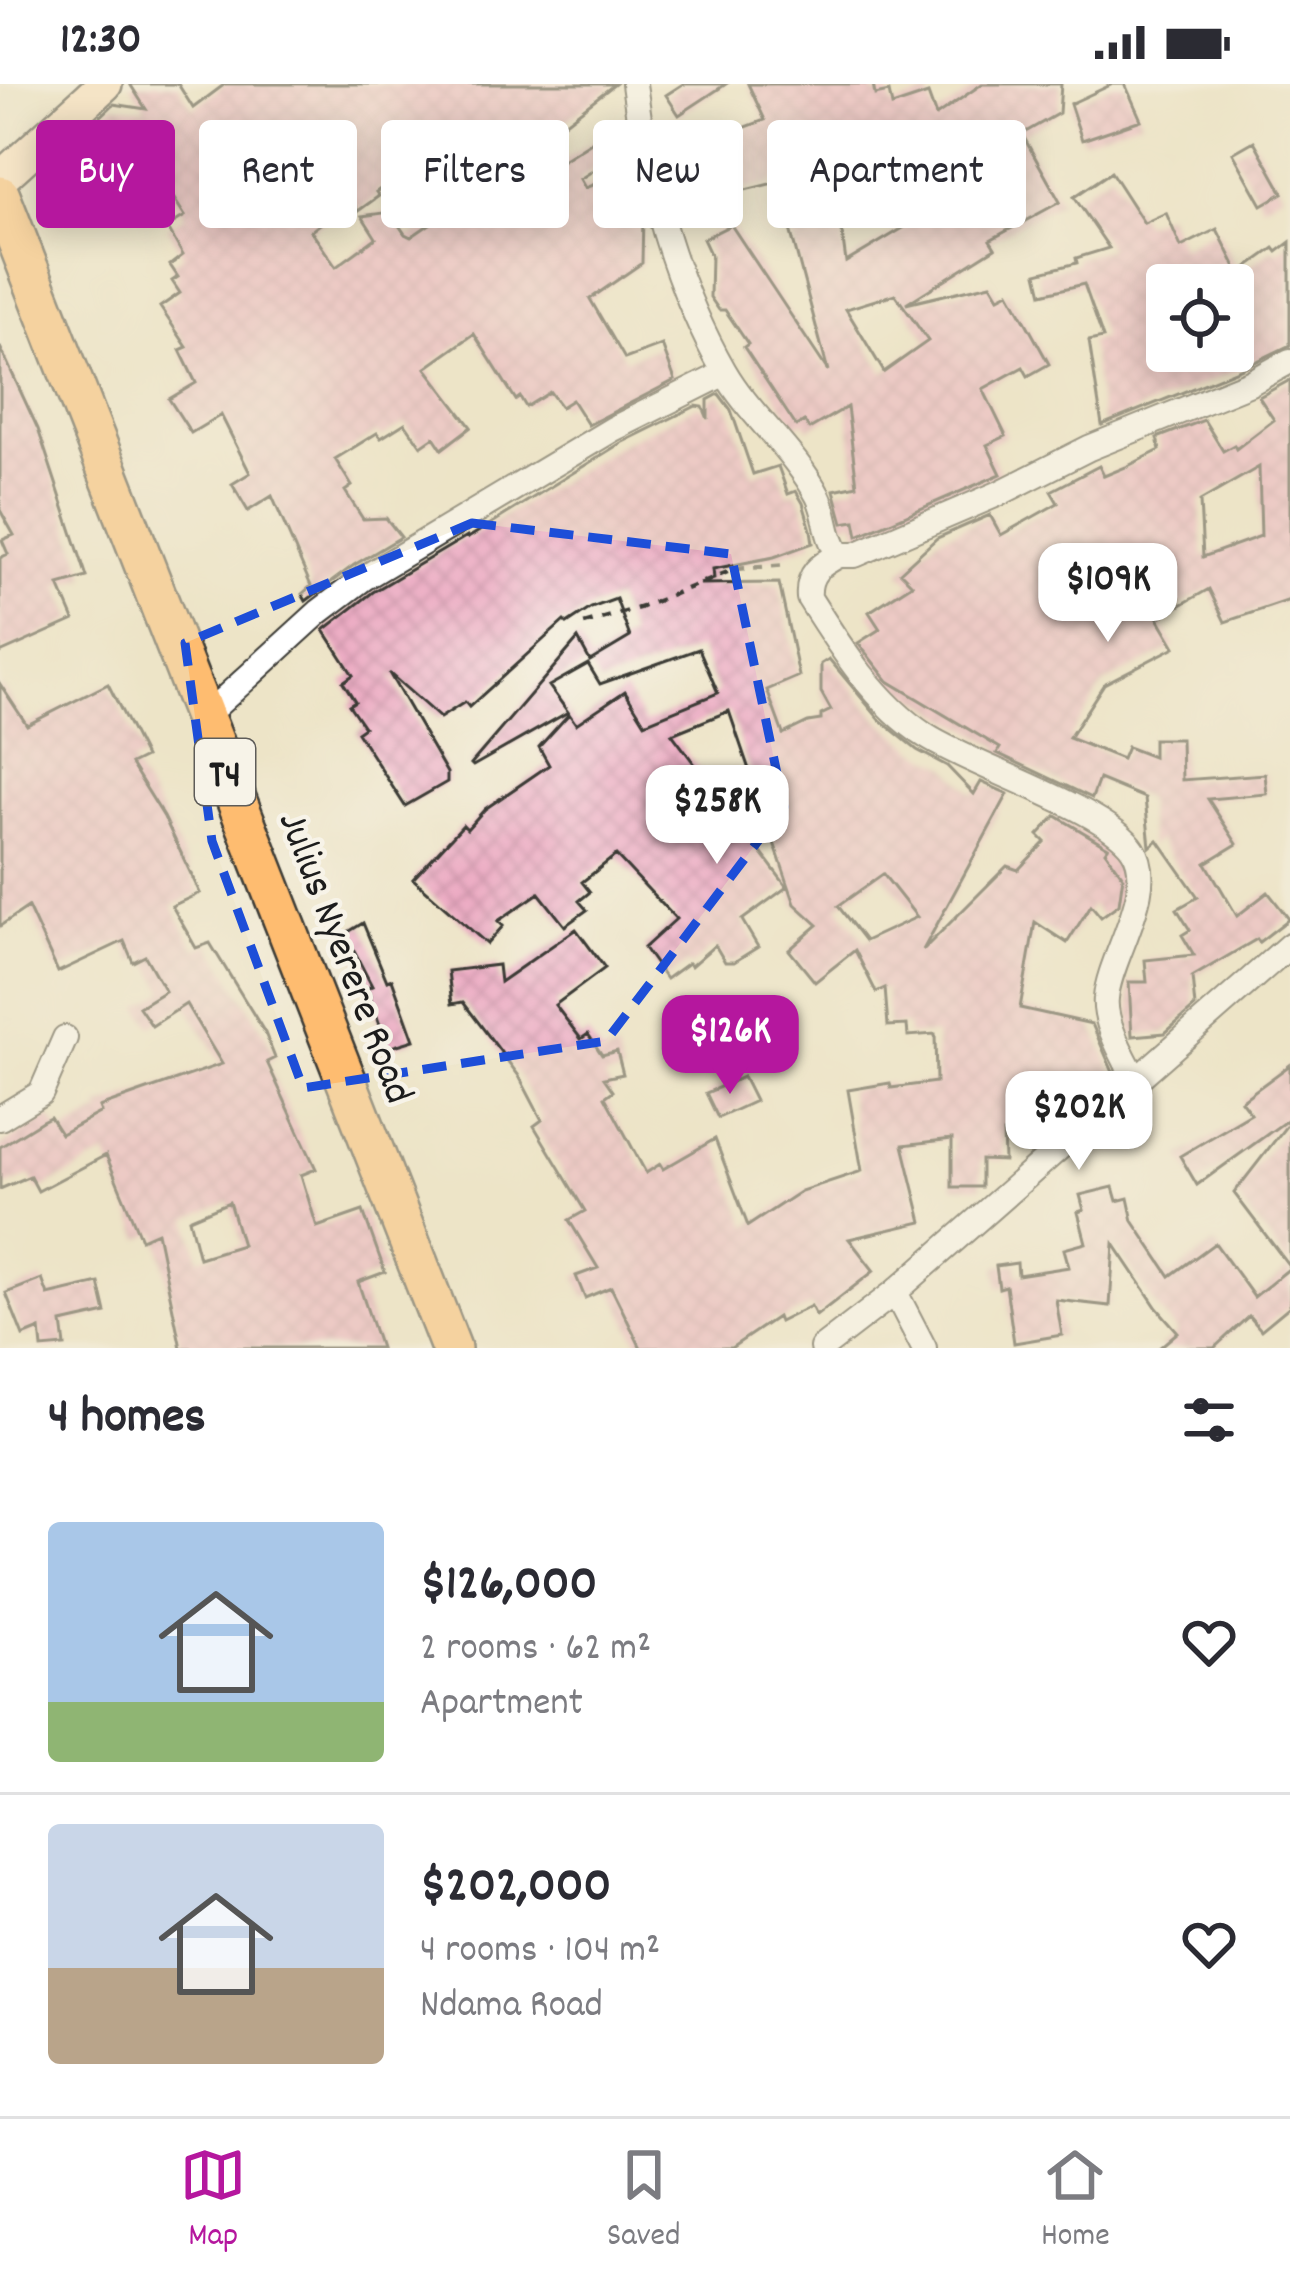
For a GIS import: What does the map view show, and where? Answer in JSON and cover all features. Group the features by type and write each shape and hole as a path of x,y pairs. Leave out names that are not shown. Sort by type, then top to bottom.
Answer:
{"highway":[{"name":"Julius Nyerere Road","path":"4,222 451,1348"}],"main road":[{"path":"0,179 105,84"}],"street":[{"path":"634,84 640,135 679,272 725,373 819,498 828,561"},
{"path":"1137,1083 1105,999 1139,887 1140,865 1134,850 1107,826 930,739 902,720 882,700 809,598 808,586 828,561 855,555 1000,493 1089,448 1250,383 1290,361"},
{"path":"204,717 364,578 613,429 725,373"},
{"path":"822,1348 895,1292 1290,945"},
{"path":"0,1118 40,1093 65,1038"},
{"path":"895,1292 924,1348"}],"path":[{"path":"584,624 642,608 735,569 828,561"}],"highlighted area":[{"path":"472,523 731,554 784,807 606,1041 303,1088 212,841 185,643"}],"building":[{"path":"130,84 178,84 193,108 225,84 615,84 568,120 381,120 381,188 376,192 379,196 358,211 357,120 199,120 199,228 315,228 311,231 336,267 376,238 362,216 381,213 381,228 401,228 411,237 424,228 569,228 569,156 593,141 593,171 580,179 585,188 593,185 593,228 643,228 642,263 590,299 625,359 662,345 675,380 588,425 572,400 561,407 550,392 526,407 520,397 516,400 474,334 426,368 471,427 442,449 434,437 421,446 405,423 381,438 377,433 335,459 352,486 345,491 363,519 386,518 401,537 306,601 302,594 311,586 272,496 248,511 232,484 250,473 221,415 191,433 169,399 196,383 180,350 187,347 160,307 180,293 170,265 183,255 168,228 175,228 175,222 185,216 175,200 175,120 97,120 114,104 146,109"},
{"path":"683,84 726,84 679,115 666,95"},
{"path":"748,84 873,84 875,95 889,92 892,106 928,94 936,116 982,84 1061,84 1059,113 1026,132 1026,120 767,120 767,185 743,190 743,128 765,120"},
{"path":"1113,84 1125,84 1141,120 1082,140 1070,104"},
{"path":"1026,141 1060,202 1026,220"},
{"path":"1254,141 1283,193 1262,205 1233,153"},
{"path":"1111,172 1144,223 1166,213 1181,247 1217,229 1234,264 1146,264 1146,372 1233,372 1102,425 1089,341 1103,338 1084,284 1042,294 1037,273 1077,263 1076,258 1109,248 1074,197"},
{"path":"733,228 828,371 790,228 841,228 846,262 903,228 1012,228 990,240 995,248 906,304 991,284 999,297 1009,292 1049,364 1028,376 1023,367 983,389 1006,436 987,445 1001,474 858,536 855,521 843,523 834,490 857,485 847,407 809,429 804,421 796,426 744,347 748,344 710,297 711,256 703,239","holes":["895,294 928,341 884,372 846,309"]},
{"path":"1290,242 1290,345 1254,363 1252,264"},
{"path":"0,347 38,429 87,577 59,585 74,620 0,653 0,558 8,554 2,540 14,535 0,510"},
{"path":"1290,380 1290,600 1225,622 1209,589 1158,618 1175,647 1104,684 1069,738 1122,759 1127,747 1153,757 1153,739 1181,739 1182,780 1265,774 1267,794 1208,799 1237,844 1206,863 1237,916 1268,892 1289,919 1259,942 1192,977 1195,1007 1165,1033 1132,1036 1129,982 1147,982 1145,960 1194,955 1182,935 1190,930 1177,909 1198,897 1158,840 1150,847 1145,798 1099,779 1092,798 997,753 1000,748 888,681 858,643 880,629 869,612 912,584 900,572 937,538 990,515 1001,535 1058,503 1051,491 1099,466 1104,476 1126,467 1160,450 1157,438 1204,420 1223,451 1234,445 1236,449 1274,420 1259,397","holes":["1259,467 1261,536 1203,557 1200,501"]},
{"path":"719,394 731,410 753,474 778,466 788,494 796,491 803,503 811,530 813,543 774,557 713,569 714,579 700,584 779,583 799,676 767,690 783,734 821,720 831,710 821,692 821,664 829,659 880,720 917,750 947,766 974,794 981,782 1008,794 923,950 1007,866 1018,870 1045,842 1038,835 1056,816 1108,847 1105,851 1123,876 1119,904 1101,917 1091,905 1067,943 1035,922 1020,1008 1092,1024 1115,1077 1052,1132 1003,1133 1004,1161 981,1160 981,1187 952,1187 952,1139 903,1145 922,1222 849,1239 874,1271 816,1316 811,1306 779,1322 777,1317 731,1348 641,1348 611,1287 585,1298 576,1276 598,1268 569,1220 585,1211 534,1126 542,1120 519,1076 463,1002 452,1004 448,971 498,965 500,982 576,929 605,968 555,1005 581,1039 588,1034 602,1055 617,1051 623,1074 604,1078 613,1091 605,1097 646,1173 660,1164 663,1169 715,1139 748,1226 801,1191 862,1171 848,1090 936,1082 935,1034 908,1036 907,1025 888,1026 885,988 876,992 855,950 815,982 789,950 818,925 795,904 729,711 672,734 787,887 742,920 758,947 734,962 725,962 715,945 666,979 644,948 676,919 616,855 582,882 590,892 579,901 587,910 565,926 539,893 498,921 503,926 487,944 413,879 463,825 467,829 485,809 549,765 539,747 569,714 576,724 625,691 645,723 718,693 699,649 600,684 588,664 549,686 568,712 473,766 578,639 590,661 630,637 616,599 567,624 564,621 469,707 465,702 440,718 389,673 447,773 447,782 405,806 357,732 364,727 349,705 355,701 343,682 353,675 324,630 373,592 621,443 696,406 703,407 708,419 708,400","holes":["883,874 917,917 865,941 838,906"]},
{"path":"0,684 27,725 108,684 145,757 131,764 164,817 200,893 172,906 196,948 210,943 275,1058 267,1062 316,1169 301,1175 317,1227 363,1211 385,1272 358,1282 380,1348 181,1348 157,1232 141,1239 106,1155 38,1191 30,1176 0,1189 0,1147 42,1121 50,1117 61,1134 101,1112 99,1107 222,1064 186,1004 152,1026 139,1007 165,991 145,956 133,962 124,941 58,972 28,907 0,926","holes":["229,1202 242,1245 199,1258 189,1219"]},
{"path":"363,923 387,981 392,979 414,1040 388,1048 367,988 372,986 345,934"},
{"path":"1290,1065 1290,1118 1197,1185 1180,1156 1251,1114 1241,1101"},
{"path":"743,1077 755,1101 718,1118 706,1093"},
{"path":"1290,1121 1290,1267 1234,1193"},
{"path":"1113,1187 1117,1201 1128,1198 1133,1221 1170,1276 1215,1243 1254,1297 1290,1268 1290,1306 1261,1330 1249,1316 1214,1348 1159,1348 1178,1332 1114,1244 1110,1306 1056,1300 1062,1335 1014,1343 1006,1286 999,1288 996,1266 1017,1263 1018,1275 1069,1267 1064,1249 1086,1243 1078,1212 1084,1210 1080,1195"},
{"path":"42,1279 48,1295 99,1283 106,1313 62,1323 65,1346 42,1348 40,1329 23,1336 6,1293"}]}
